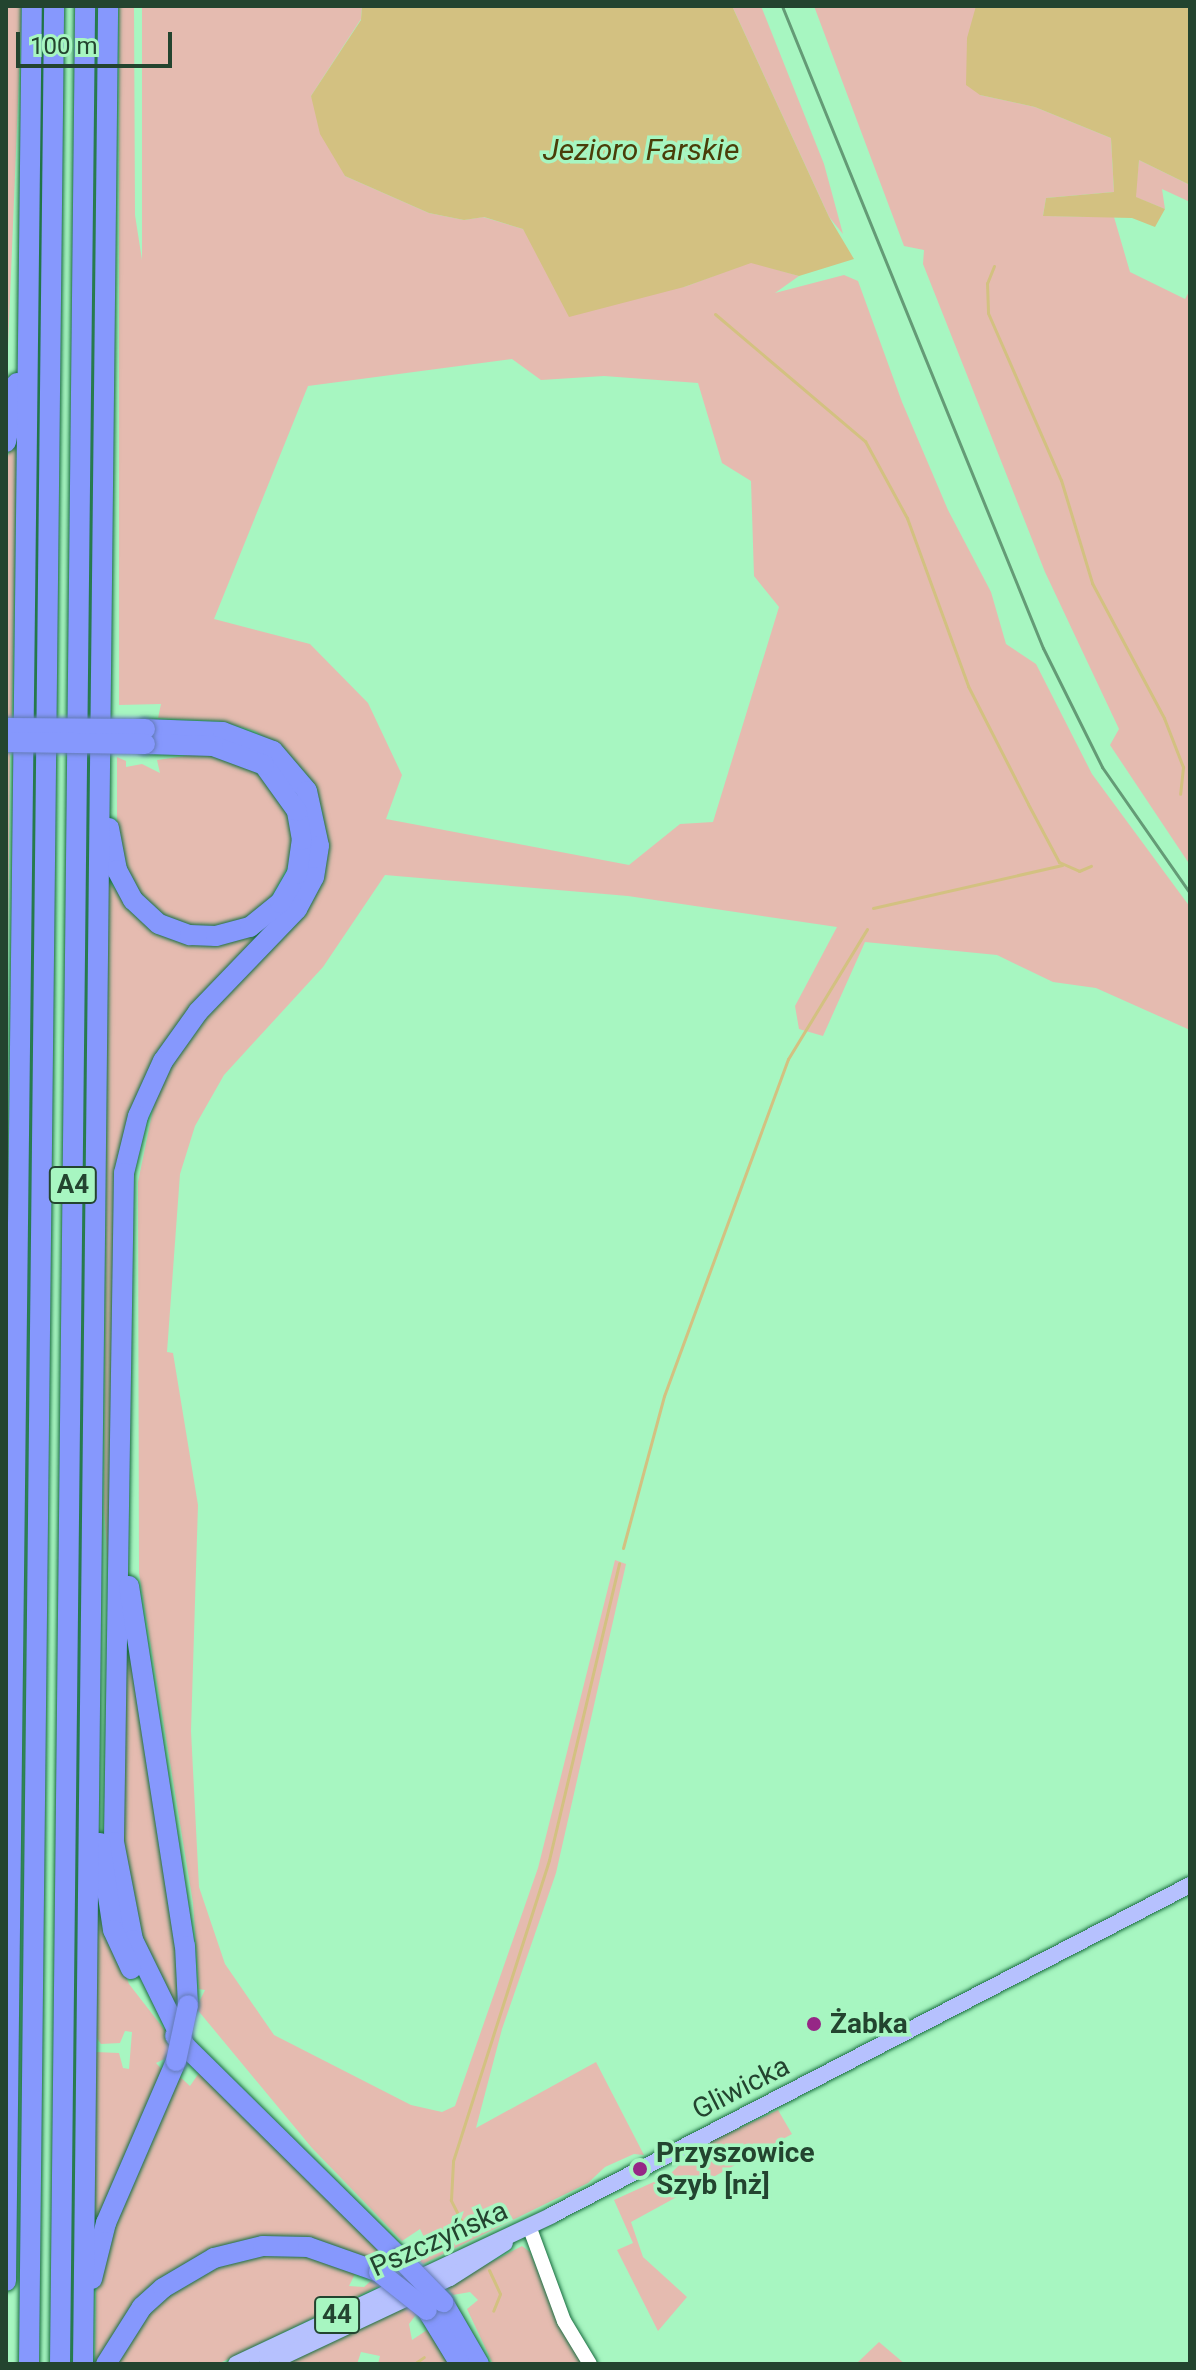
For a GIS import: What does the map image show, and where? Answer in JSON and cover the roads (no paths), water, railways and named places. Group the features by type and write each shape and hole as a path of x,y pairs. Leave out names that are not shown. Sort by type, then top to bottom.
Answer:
{"highway":[{"path":"6,2281 32,6"},
{"name":"A4","path":"29,2364 54,6"},
{"name":"A4","path":"60,2364 85,6"},
{"path":"83,2364 108,6"},
{"path":"6,442 27,304"},
{"path":"6,728 145,736 213,746 241,753 264,765 292,798 302,840 297,874 280,903 250,927 202,936 173,930 144,913 117,870 100,756"},
{"path":"6,742 223,732 273,751 307,791 319,846 314,877 297,909 179,1037 138,1116 122,1200 114,1842 133,1940 182,2055"},
{"path":"6,1222 19,1120"},
{"path":"83,2318 106,2223 182,2055 188,2005 185,1946 134,1631 120,1503"},
{"path":"90,1719 101,1862 113,1930 143,1991 182,2055 400,2258 479,2364"},
{"path":"106,2364 142,2307 163,2288 214,2258 263,2246 308,2247 379,2272 435,2306 460,2364"}],"main road":[{"name":"Gliwicka","path":"529,2226 1190,1885"},
{"name":"Pszczyńska","path":"236,2364 529,2226"},
{"name":"Pszczyńska","path":"267,2364 450,2278 529,2226"}],"street":[{"path":"529,2226 564,2321 590,2364"}],"water":[{"name":"Jezioro Farskie","path":"362,6 732,6 829,217 854,259 799,276 751,263 684,287 569,317 523,229 484,217 464,220 429,213 345,176 320,134 311,96 361,20"},
{"path":"976,6 1190,6 1190,185 1139,160 1136,197 1165,209 1155,227 1132,218 1043,216 1046,198 1114,192 1111,138 1035,107 980,95 966,85 967,38"}],"waterway":[{"path":"994,266 987,283 988,313 1061,480 1092,583 1164,718 1183,767 1180,794"},
{"path":"715,314 865,441 907,518 968,686 1028,804 1059,862 1079,871 1091,866"},
{"path":"873,908 1062,865"},
{"path":"623,1548 664,1396 788,1059 867,929"},
{"path":"467,2232 451,2200 453,2161 549,1860 619,1563"},
{"path":"489,2270 500,2294 493,2311"},
{"path":"414,2364 424,2357"}],"railway":[{"path":"782,6 1043,648 1102,767 1190,893"}],"place":[{"name":"Żabka","path":"814,2024"},
{"name":"Przyszowice Szyb [nż]","path":"640,2169"}]}
